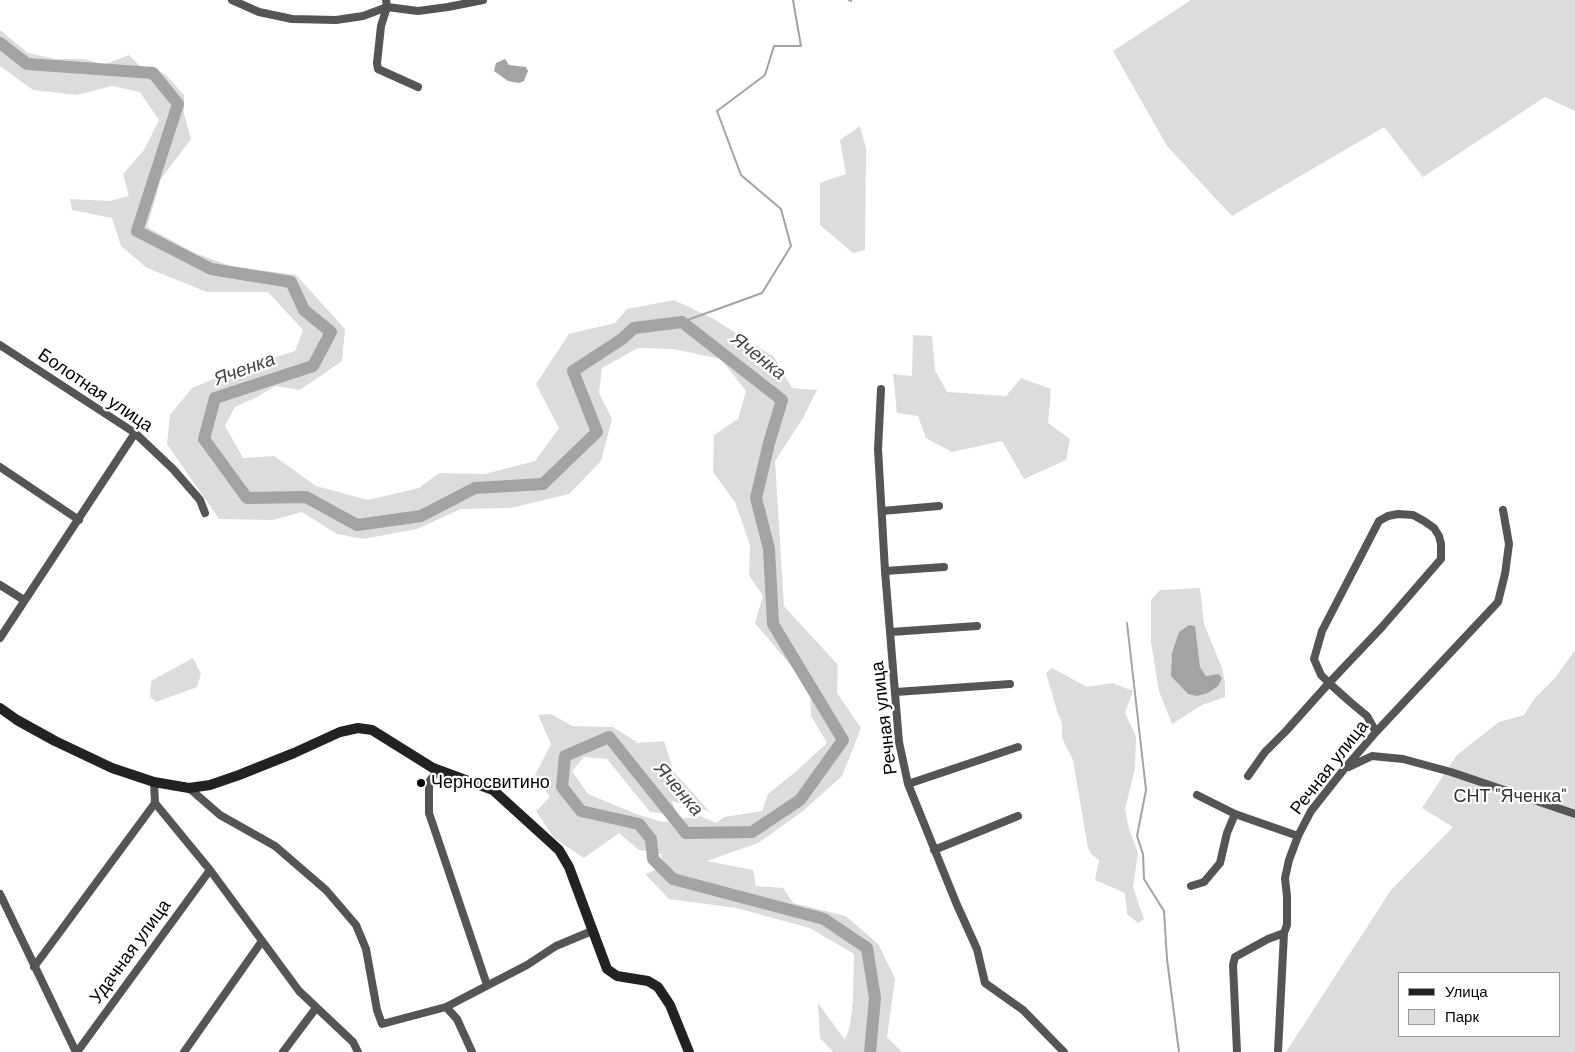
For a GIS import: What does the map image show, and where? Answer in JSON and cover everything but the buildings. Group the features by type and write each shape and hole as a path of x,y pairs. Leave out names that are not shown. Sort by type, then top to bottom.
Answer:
{"street":[{"path":"232,0 259,12 292,19 336,20 363,16 386,3 418,11 483,0"},
{"path":"386,3 381,26 378,69 418,87"},
{"name":"Болотная улица","path":"0,345 135,433 173,469 200,500 205,513"},
{"name":"Речная улица","path":"881,389 878,449 885,571 899,742 908,784 957,906 977,949 985,983 1023,1010 1064,1052"},
{"path":"0,638 135,433"},
{"path":"0,467 79,520"},
{"path":"882,511 939,506"},
{"name":"Речная улица","path":"1278,1052 1284,933 1287,926 1285,878 1289,860 1298,836 1311,812 1345,768 1376,732 1498,602 1505,574 1509,544 1503,510"},
{"path":"1248,776 1265,752 1286,731 1329,683 1382,627 1441,559 1441,544 1434,528 1413,515 1398,514 1388,516 1379,521 1322,631 1314,659 1321,676 1329,683 1367,716 1376,732"},
{"path":"885,571 944,567"},
{"path":"0,585 24,600"},
{"path":"891,632 977,626"},
{"path":"896,692 1010,684"},
{"path":"0,708 17,720 55,741 112,768 154,782 189,788 210,785 239,776 294,754 340,732 358,728 372,730 438,770 493,790 559,850 569,867 606,969 617,976 648,981 658,987 670,1005 689,1052"},
{"path":"908,784 1018,747"},
{"path":"1345,768 1372,756 1403,759 1451,772 1575,814"},
{"path":"438,770 429,782 430,813 487,985"},
{"path":"154,782 155,803 210,870 299,991 353,1042 358,1052"},
{"path":"189,788 220,814 275,846 326,890 356,925 366,949 377,1010 382,1024 446,1007 527,965 556,946 592,931"},
{"path":"1197,795 1235,814 1298,836"},
{"path":"34,967 155,803"},
{"path":"1191,886 1204,882 1220,863 1227,833 1235,814"},
{"path":"934,850 1018,816"},
{"name":"Удачная улица","path":"0,894 76,1052 210,870"},
{"path":"1237,1052 1234,957 1268,938 1284,933"},
{"path":"184,1052 262,941"},
{"path":"446,1007 457,1019 472,1052"},
{"path":"283,1052 316,1008"}],"green space":[{"path":"1191,0 1575,0 1575,111 1545,97 1423,177 1384,127 1232,216 1167,146 1113,51"},
{"path":"0,30 28,53 55,59 85,59 103,65 129,55 141,67 164,73 184,95 184,113 191,139 161,179 147,227 195,253 230,266 296,275 345,329 342,361 300,390 275,386 235,407 225,426 243,458 274,456 316,486 368,500 419,488 439,473 485,474 535,461 559,428 536,384 569,334 615,323 627,309 674,300 712,318 774,357 792,388 817,390 803,418 775,461 784,606 838,665 837,693 861,728 842,776 803,811 758,843 707,861 753,870 756,886 783,888 793,903 846,916 879,945 895,979 887,1037 902,1052 833,1052 820,1038 818,1003 845,1040 850,1026 853,999 854,954 810,928 736,908 669,899 645,874 664,867 661,854 639,850 619,833 584,858 554,838 536,811 550,797 535,775 551,744 538,715 551,714 572,726 613,727 638,743 664,741 674,772 709,811 672,801 676,815 650,812 607,759 584,757 572,771 588,794 639,815 663,822 701,816 716,823 724,817 762,811 768,794 827,743 811,716 810,688 755,623 763,596 749,575 750,545 735,502 713,472 714,435 738,419 746,391 721,359 673,349 638,348 602,368 599,393 612,419 601,461 569,494 511,508 461,509 417,529 363,539 337,534 302,512 273,520 219,519 167,444 170,415 192,388 225,374 295,351 303,330 268,292 207,292 147,268 121,246 112,218 72,210 70,199 110,201 129,196 123,174 144,150 159,120 140,92 112,86 77,95 33,90 0,66"},
{"path":"860,126 866,148 865,250 853,253 820,225 820,183 846,174 840,140"},
{"path":"913,335 932,336 935,370 947,392 1006,396 1021,378 1051,389 1048,423 1070,439 1066,460 1024,479 1002,441 952,452 926,438 918,416 897,413 893,374 912,376"},
{"path":"1200,588 1204,624 1222,668 1225,683 1225,697 1202,705 1172,724 1159,691 1151,642 1151,600 1160,590","holes":["1195,633 1200,667 1206,676 1218,674 1188,694"]},
{"name":"СНТ \"Яченка\"","path":"1575,650 1575,1052 1286,1052 1391,890 1453,827 1422,808 1457,755 1499,722 1524,715 1535,698 1555,678"},
{"path":"193,658 201,674 197,687 156,702 150,697 151,681"},
{"path":"1052,668 1087,687 1112,683 1133,691 1125,713 1136,736 1135,769 1125,809 1129,829 1138,853 1133,887 1144,919 1138,923 1127,914 1125,893 1095,880 1099,860 1091,854 1088,848 1073,760 1062,738 1062,723 1046,673"}],"shaded area":[{"path":"505,59 509,65 526,67 528,71 524,81 519,83 508,81 494,71 496,63"},
{"path":"1189,625 1195,626 1200,667 1206,676 1218,674 1222,678 1218,686 1208,693 1197,696 1188,694 1171,676 1172,653 1179,632"}],"waterway":[{"name":"Яченка","path":"682,322 762,293 791,246 781,209 741,175 717,111 765,75 774,46 801,46 793,0"},
{"name":"Яченка","path":"0,43 27,64 153,73 178,104 137,231 211,269 291,282 304,310 331,332 313,366 215,398 204,439 247,498 306,497 357,525 421,516 475,488 543,484 597,432 573,371 622,339 634,328 682,322 782,400 769,443 756,498 769,549 773,624 843,740 800,800 752,832 686,833 609,737 565,756 562,787 581,811 639,824 651,839 653,859 673,879 824,919 867,948 875,998 870,1052"},
{"path":"1127,623 1146,790 1137,836 1143,854 1144,879 1164,911 1167,959 1179,1052"}],"place":[{"name":"Черносвитино","path":"421,783"}]}
